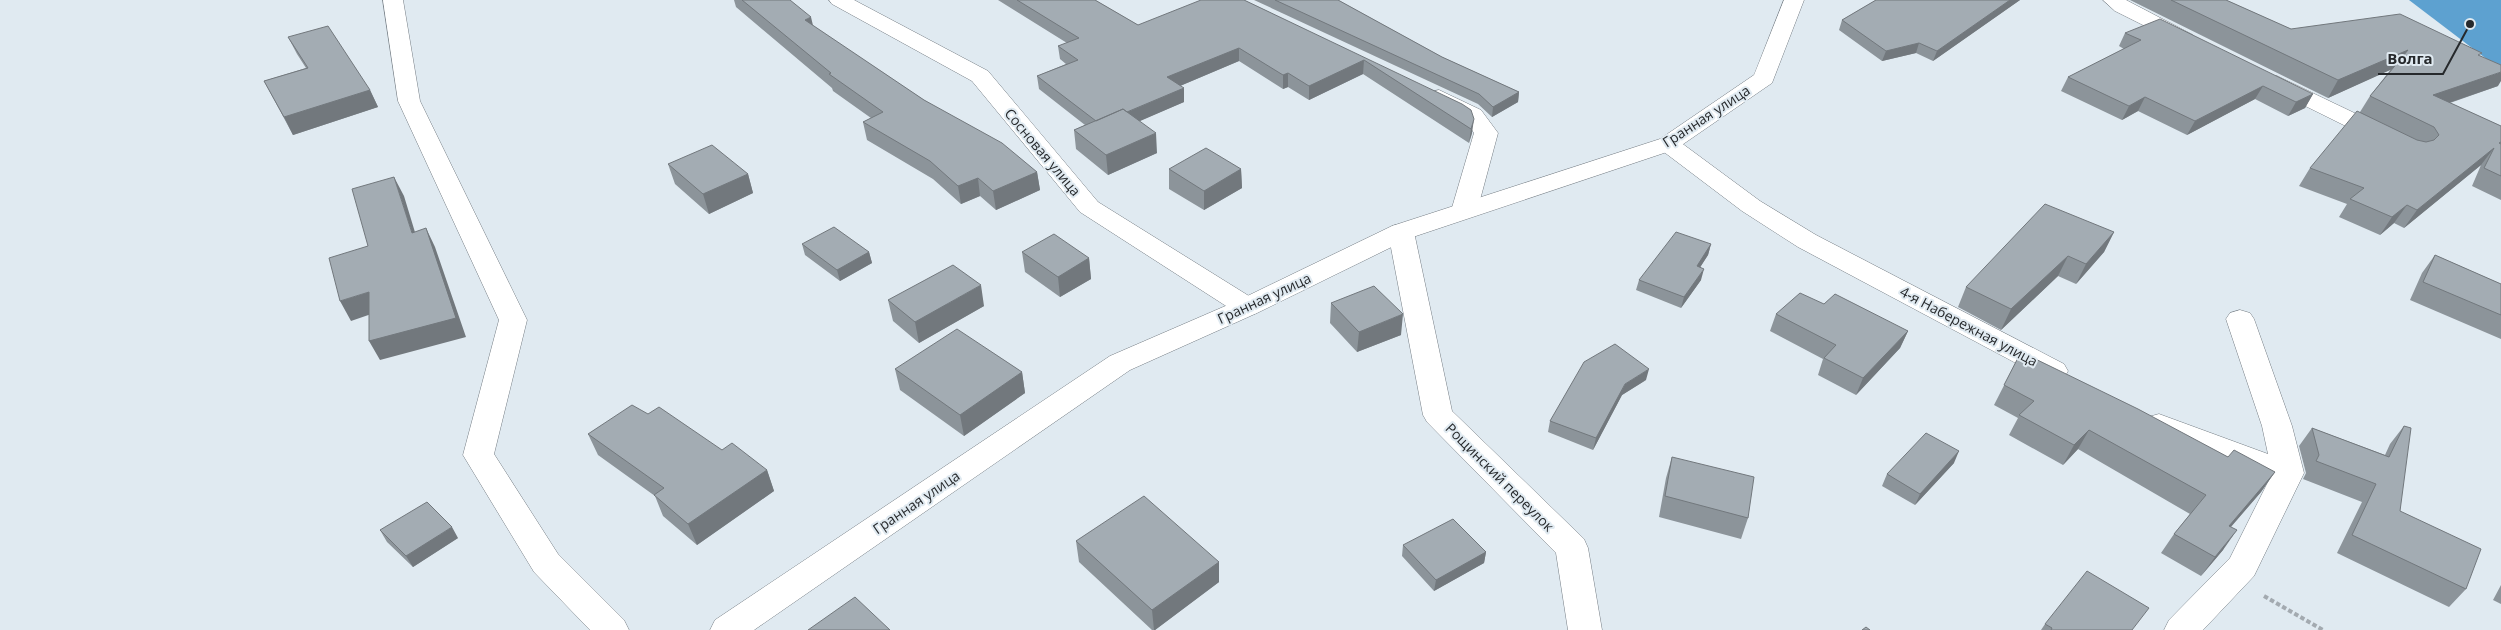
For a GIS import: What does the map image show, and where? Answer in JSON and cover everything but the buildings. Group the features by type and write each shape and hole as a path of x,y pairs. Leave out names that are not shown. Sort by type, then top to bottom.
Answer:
{"street":[{"path":"394,0 408,101 513,320 478,455 546,563 612,630"},
{"name":"Сосновая улица","path":"840,0 980,76 1089,207 1246,307"},
{"name":"Гранная улица","path":"727,630 1120,363 1246,307 1401,232 1668,144 1764,78 1794,0"},
{"path":"2113,0 2122,7 2202,46"},
{"path":"2255,72 2405,146"},
{"path":"1424,90 1469,111 1482,120 1486,133 1464,212"},
{"name":"4-я Набережная улица","path":"1668,144 1751,206 1807,241 2079,385"},
{"name":"Рощинский переулок","path":"1401,232 1438,415 1572,548 1585,630"},
{"path":"2181,630 2242,567 2288,473 2277,426 2240,319"},
{"path":"2132,413 2167,429 2288,473"}],"path":[{"path":"2231,578 2323,630"}],"water":[{"path":"2409,0 2501,0 2501,70"}],"place":[{"name":"Волга","path":"2470,24"}]}
